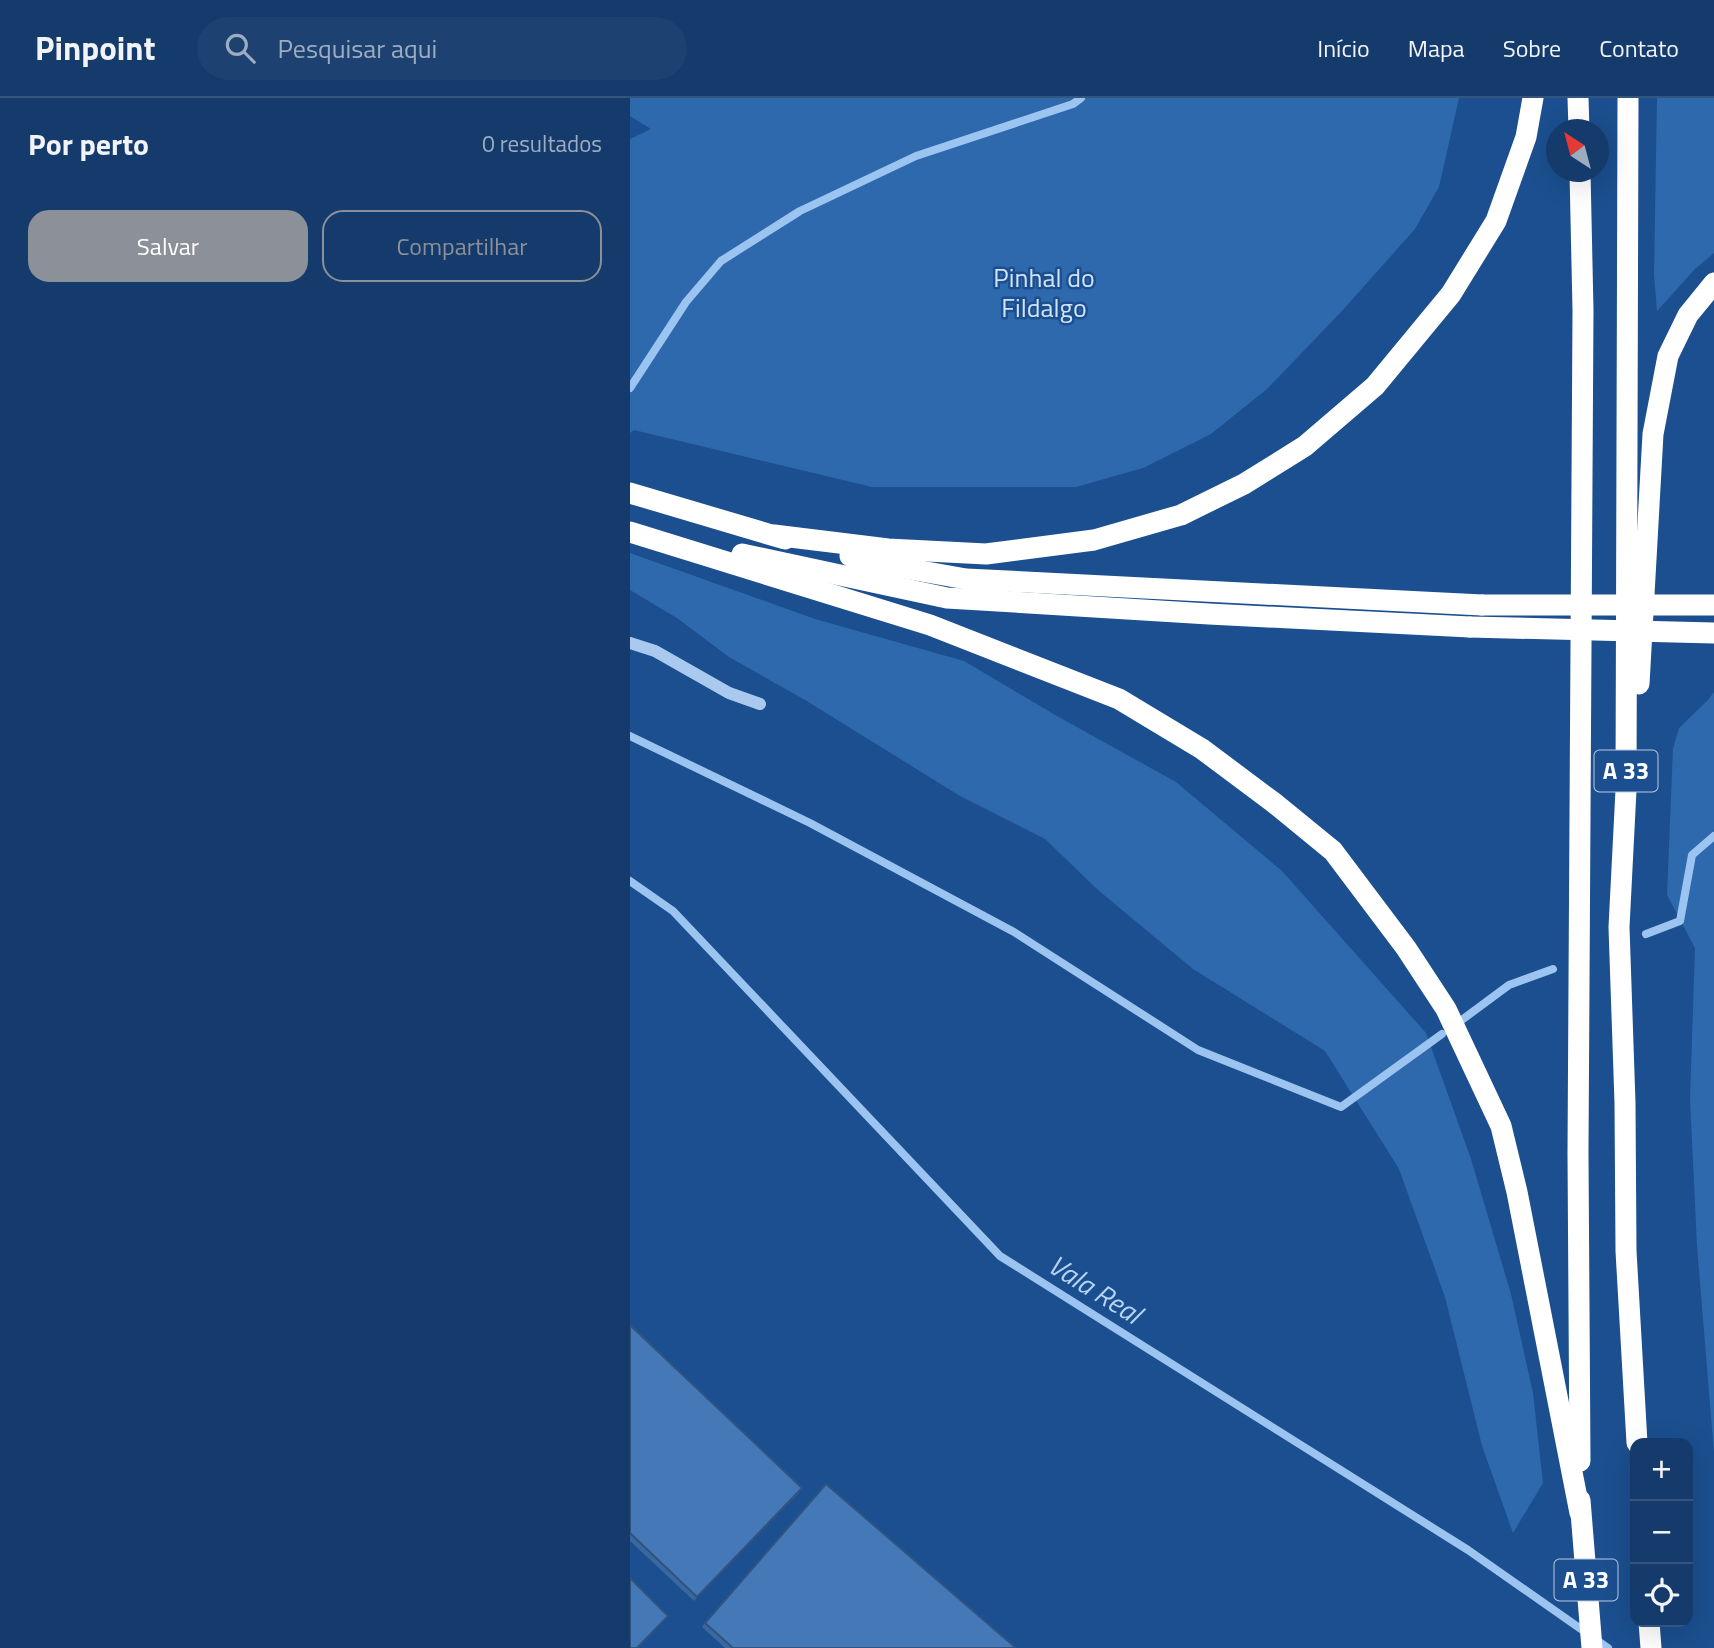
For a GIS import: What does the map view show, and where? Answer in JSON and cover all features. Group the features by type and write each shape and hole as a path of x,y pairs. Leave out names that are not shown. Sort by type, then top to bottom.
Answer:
{"highway":[{"path":"774,536 888,549 986,554 1094,540 1181,515 1244,484 1305,446 1375,386 1451,294 1496,221 1525,137 1533,98"},
{"path":"1578,98 1578,119"},
{"name":"A 33","path":"1628,98 1626,790 1619,927 1625,1103 1626,1251 1637,1438"},
{"name":"A 33","path":"1580,182 1583,310 1578,1153 1580,1513 1592,1648"},
{"path":"1626,790 1637,732 1653,434 1668,356 1688,315 1714,283"},
{"path":"630,493 865,561 965,579 1482,605 1714,605"},
{"path":"630,531 930,625 1119,699 1202,749 1333,851 1406,948 1446,1009 1501,1126 1517,1192 1580,1513"},
{"path":"630,531 947,598 1470,627 1714,633"},
{"name":"A 33","path":"1649,1627 1651,1648"}],"lane":[{"path":"630,643 655,651 729,693 760,704"}],"green space":[{"name":"Pinhal do Fildalgo","path":"630,98 1459,98 1439,187 1415,229 1267,389 1211,434 1143,468 1076,487 872,487 634,430 630,433 630,139 651,129 630,116"},
{"path":"1657,98 1714,98 1714,253 1695,269 1657,311 1654,275"},
{"path":"630,553 815,619 964,661 1176,782 1282,871 1426,1033 1471,1159 1511,1294 1533,1393 1543,1483 1513,1533 1482,1446 1445,1297 1399,1169 1325,1051 1193,969 1098,890 1045,839 960,796 805,700 729,657 677,618 630,590"},
{"path":"1714,692 1714,1453 1697,1246 1690,1099 1695,948 1667,895 1673,749 1679,728"}],"building":[{"path":"630,1325 802,1488 697,1597 630,1533"},
{"path":"826,1484 1016,1648 733,1648 705,1623"},
{"path":"630,1578 668,1616 637,1648 630,1648"}],"waterway":[{"path":"630,388 686,302 721,261 800,211 916,156 1073,104 1081,98"},
{"path":"630,736 810,823 1014,932 1198,1050 1341,1107 1442,1034"},
{"path":"1646,934 1680,921 1692,855 1714,836"},
{"name":"Vala Real","path":"630,881 673,911 1000,1256 1468,1550 1608,1648"},
{"path":"1459,1022 1509,985 1553,969"}]}
